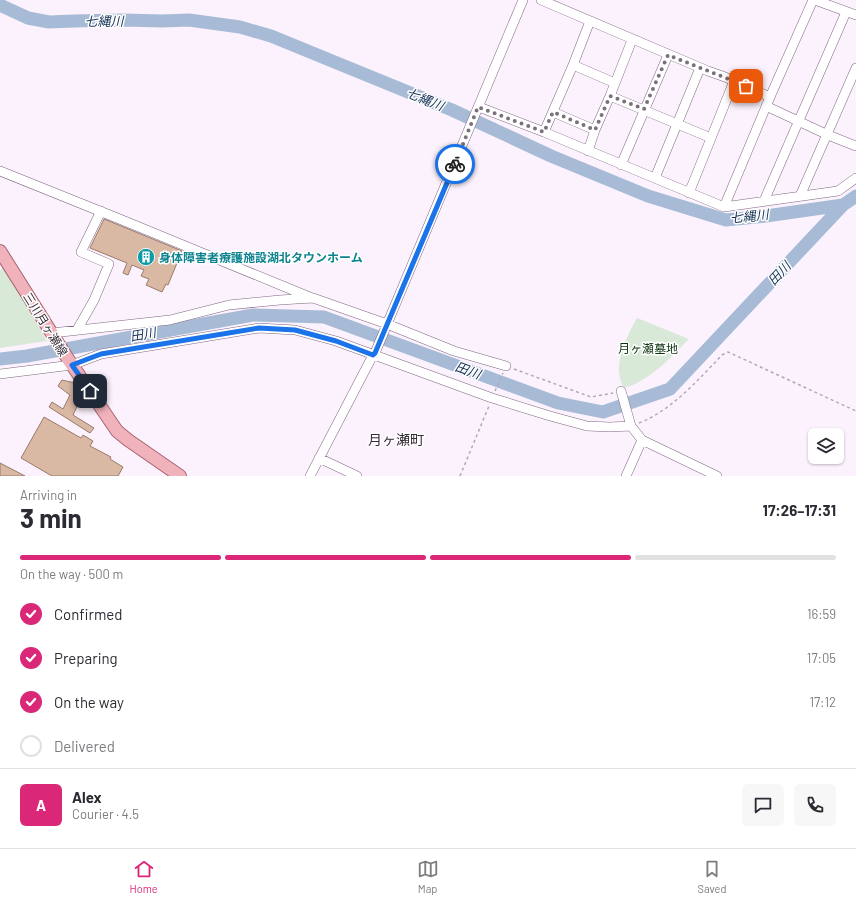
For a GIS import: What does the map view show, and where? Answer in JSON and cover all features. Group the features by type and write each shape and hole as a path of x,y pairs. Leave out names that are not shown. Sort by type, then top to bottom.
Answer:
{"main road":[{"name":"三川月ヶ瀬線","path":"0,251 70,362 116,430 180,476"}],"street":[{"path":"310,476 374,354 472,125 523,0"},
{"path":"541,0 632,40 770,97"},
{"path":"724,207 766,106 814,0 856,15"},
{"path":"764,201 846,12"},
{"path":"544,132 590,21"},
{"path":"588,151 595,130 632,40"},
{"path":"622,165 644,109 668,55"},
{"path":"573,65 614,84"},
{"path":"655,178 700,68"},
{"path":"800,196 828,135 856,68"},
{"path":"689,192 734,81"},
{"path":"610,96 711,138"},
{"path":"766,106 798,122 856,146"},
{"path":"478,108 544,132 724,207 838,190 856,178"},
{"path":"553,112 595,130"},
{"path":"0,171 313,298 454,351 506,367"},
{"path":"77,330 94,300 109,264 81,252 101,211"},
{"path":"54,335 77,330 170,320 229,305 313,298"},
{"path":"0,374 70,362 101,354 259,328 295,330 336,341 493,396 587,426 610,427 631,425"},
{"path":"621,392 631,425 642,440 717,476"},
{"path":"626,476 642,440"},
{"path":"319,458 357,476"}],"path":[{"path":"631,425 651,418 670,404 695,383 722,355 728,352 856,411"},
{"path":"460,476 506,367 591,397 621,392"}],"green space":[{"path":"5,264 47,341 0,348 0,271"},
{"name":"月ヶ瀬墓地","path":"637,318 689,339 659,368 643,380 624,388 620,379 620,361 628,334"}],"building":[{"name":"身体障害者療護施設湖北タウンホーム","path":"104,219 182,251 168,285 166,284 162,292 146,285 149,279 141,276 144,270 132,265 128,275 123,273 127,263 90,248"},
{"path":"62,380 75,383 74,387 80,389 83,394 73,415 94,428 90,433 49,407 52,402 63,409 70,395 58,386"},
{"path":"44,417 81,438 83,435 93,441 90,446 111,457 110,459 123,467 118,476 52,476 21,458"},
{"path":"0,463 25,476 0,476"}],"waterway":[{"name":"七縄川","path":"0,5 28,18 49,22 189,20 240,27 271,36 452,110 551,156 648,196 726,220 843,205"},
{"name":"田川","path":"0,359 27,356 253,315 324,317 558,403 603,412 670,389 843,205 856,196"}],"way so far":[{"path":"455,164 478,107 544,132 553,112 595,130 610,96 644,109 668,55 746,86"}],"place":[{"name":"身体障害者療護施設湖北タウンホーム","path":"146,257"}],"district":[{"name":"月ヶ瀬町","path":"396,439"}],"route":[{"path":"90,391 72,365 101,354 259,328 295,330 336,341 373,355 455,164"}]}
